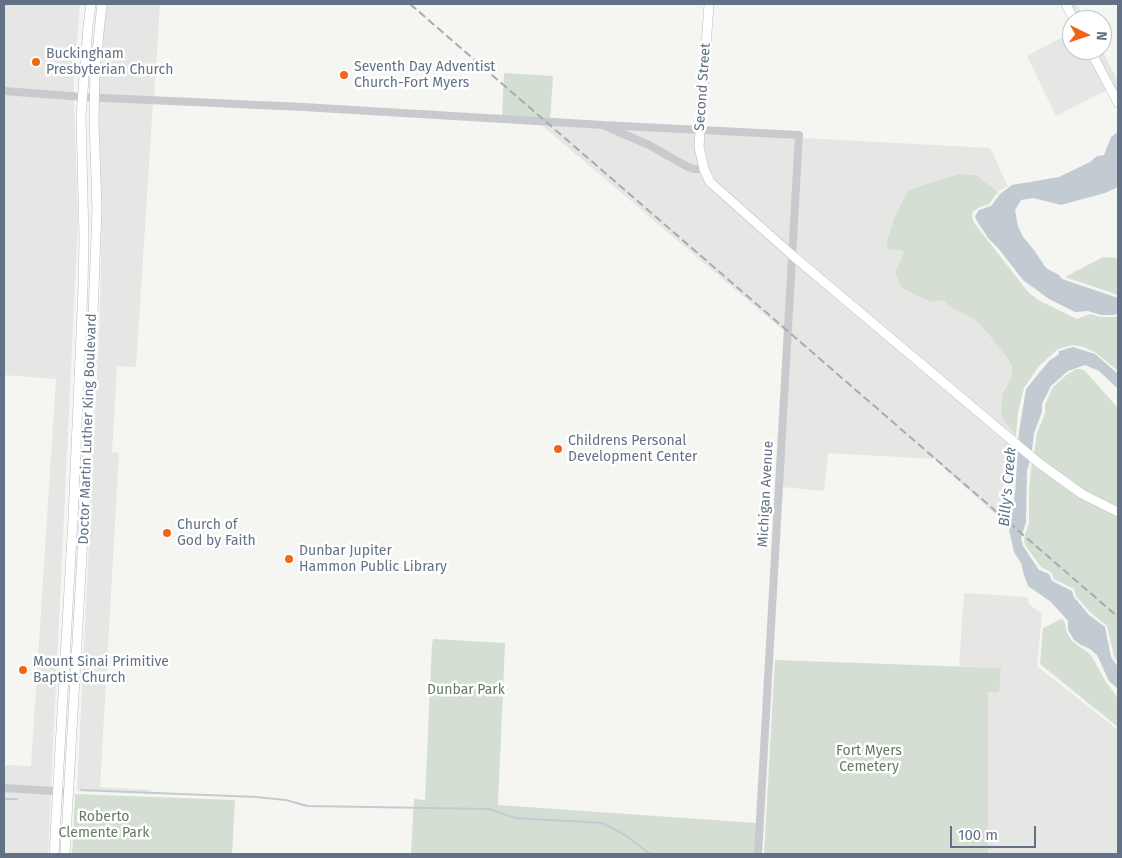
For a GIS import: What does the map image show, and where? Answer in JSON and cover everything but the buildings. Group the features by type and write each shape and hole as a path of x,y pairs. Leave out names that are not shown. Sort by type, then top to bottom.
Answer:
{"main road":[{"name":"Doctor Martin Luther King Boulevard","path":"54,854 83,287 81,116 91,4"},
{"name":"Doctor Martin Luther King Boulevard","path":"65,854 82,580 97,209 94,98 102,4"},
{"name":"Second Street","path":"704,169 700,156 700,129 709,4"},
{"path":"1095,60 1118,103"},
{"path":"704,169 710,182 716,189 1010,439 1082,494 1118,512"},
{"path":"84,246 89,256 90,270 95,275"},
{"path":"83,287 89,294 89,322 92,328"},
{"path":"72,531 77,545 77,576 82,580"},
{"path":"65,656 72,660 77,669"}],"street":[{"path":"4,91 94,98 311,107 602,125 700,129"},
{"path":"602,125 649,145 688,167 704,169"},
{"name":"Michigan Avenue","path":"700,129 799,135 758,854"},
{"path":"4,788 69,792"}],"shaded area":[{"path":"4,4 80,4 74,93 4,88"},
{"path":"107,4 160,4 154,97 99,95 104,20"},
{"path":"1069,4 1077,4 1080,10 1072,10"},
{"path":"1062,37 1062,60 1091,60 1107,90 1056,116 1027,56"},
{"path":"1099,60 1107,60 1118,81 1118,96"},
{"path":"4,94 74,100 78,221 51,788 4,785 4,765 31,766 56,379 4,375"},
{"path":"99,101 153,103 136,367 117,366 112,452 119,453 100,787 151,790 151,794 77,791 100,313 102,205"},
{"path":"539,123 602,128 701,172 789,257 785,332"},
{"path":"622,129 697,132 696,147 699,166 689,164 672,153"},
{"path":"703,132 796,137 789,249 713,181 703,156"},
{"path":"1118,132 1118,187 1105,193 1061,205 1033,198 1021,200 1015,210 1018,226 1023,237 1046,268 1059,275 1062,279 1118,298 1118,314 1101,315 1088,311 1075,312 1049,299 1023,280 988,238 975,216 979,210 991,206 1000,194 1012,185 1059,177 1090,162 1097,156 1104,155 1111,137"},
{"path":"803,138 990,148 1008,186 998,192 976,175 958,174 908,190 894,218 887,241 887,249 904,251 895,271 943,300 950,307 975,320 1010,362 1012,375 1005,388 1001,413 1004,421 1016,436 1016,440 796,254"},
{"path":"795,262 1014,447 1009,464 1006,524 934,459 828,453 824,491 782,487"},
{"path":"1073,347 1095,354 1118,374 1118,389 1099,371 1085,365 1068,371 1051,386 1042,404 1042,412 1034,433 1031,458 1027,470 1026,522 1021,538 1023,546 1039,570 1049,574 1052,581 1072,591 1074,597 1088,614 1105,627 1111,657 1118,667 1118,689 1109,681 1097,655 1074,640 1068,630 1068,621 1051,602 1028,586 1021,563 1014,552 1009,530 1015,493 1019,432 1026,389 1049,361 1059,354 1059,351"},
{"path":"964,593 1028,597 1029,604 1042,614 1037,666 1118,730 1118,854 988,854 988,692 1000,668 959,666"},
{"path":"4,791 51,794 48,854 4,854"}],"green space":[{"path":"504,73 553,76 550,121 502,118"},
{"path":"958,174 976,175 998,192 989,204 973,212 974,223 1029,293 1040,301 1077,319 1090,314 1100,317 1118,317 1118,371 1096,353 1084,347 1073,345 1058,349 1039,366 1024,388 1018,412 1016,436 1004,421 1001,413 1003,393 1012,375 1010,362 975,320 950,307 943,300 931,302 902,288 895,272 904,251 887,249 887,241 894,218 908,190"},
{"path":"1103,257 1118,258 1118,295 1065,277"},
{"path":"1077,369 1085,371 1118,408 1118,509 1084,492 1034,455 1037,433 1045,413 1045,405 1053,387 1069,373"},
{"path":"1032,462 1080,497 1118,515 1118,663 1114,656 1107,626 1090,612 1076,596 1074,589 1054,579 1051,572 1041,567 1025,545 1024,538 1029,523 1029,488"},
{"path":"1061,619 1065,622 1066,631 1072,641 1091,655 1106,682 1118,698 1118,727 1040,664 1043,628"},
{"name":"Dunbar Park","path":"434,639 505,643 498,805 757,823 755,854 411,854 414,799 425,800 432,642"},
{"name":"Fort Myers Cemetery","path":"775,660 1001,668 999,692 988,692 988,854 764,854"},
{"name":"Roberto Clemente Park","path":"75,794 235,800 232,854 72,854"}],"waterway":[{"path":"81,790 256,797 286,800 307,806 489,809 515,818 602,823 625,835 650,854"},
{"path":"4,799 17,799"}],"railway":[{"path":"410,4 1118,617"}],"place":[{"name":"Buckingham Presbyterian Church","path":"36,62"},
{"name":"Seventh Day Adventist Church-Fort Myers","path":"344,75"},
{"name":"Childrens Personal Development Center","path":"558,449"},
{"name":"Church of God by Faith","path":"167,533"},
{"name":"Dunbar Jupiter Hammon Public Library","path":"289,559"},
{"name":"Mount Sinai Primitive Baptist Church","path":"23,670"}],"water label":[{"name":"Billy's Creek","path":"1008,487"}]}
